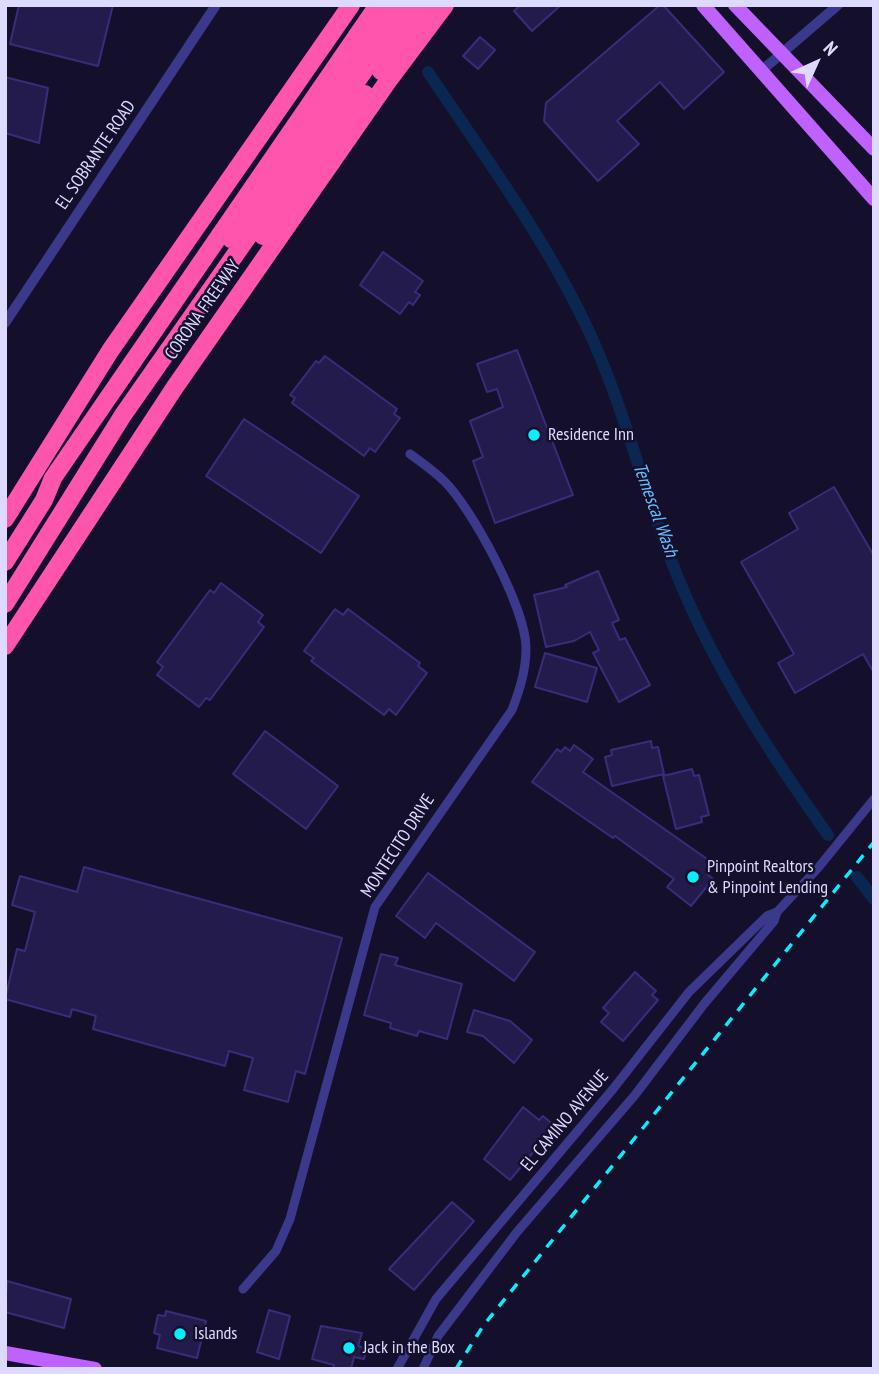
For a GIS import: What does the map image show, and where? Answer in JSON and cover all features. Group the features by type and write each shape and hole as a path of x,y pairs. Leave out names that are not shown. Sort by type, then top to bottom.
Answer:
{"highway":[{"path":"365,46 377,5"},
{"path":"5,562 44,500 53,478 394,5"},
{"path":"5,604 122,415 365,46 410,5"},
{"name":"CORONA FREEWAY","path":"5,646 383,78 438,7"},
{"path":"5,519 110,351 347,11"},
{"path":"64,510 82,491 383,78"}],"main road":[{"path":"703,5 874,199"},
{"path":"735,5 874,149"},
{"path":"5,1353 95,1369"}],"street":[{"name":"EL SOBRANTE ROAD","path":"5,323 216,5"},
{"path":"760,72 838,5"},
{"name":"MONTECITO DRIVE","path":"243,1289 276,1251 290,1219 375,907 464,776 513,710 524,678 526,646 522,621 504,580 459,500 444,481 410,454"},
{"name":"EL CAMINO AVENUE","path":"423,1369 438,1336 529,1217 635,1095 704,1004 774,921 777,912 818,868 874,799"},
{"name":"EL CAMINO AVENUE","path":"397,1369 436,1299 604,1099 689,992 767,916 777,912"}],"building":[{"path":"19,5 113,5 98,66 10,44"},
{"path":"521,5 561,5 532,31 514,11"},
{"path":"663,5 724,72 684,109 660,82 617,121 639,144 598,181 544,121 546,103"},
{"path":"480,37 495,50 478,69 463,56"},
{"path":"5,77 48,88 39,143 5,133"},
{"path":"383,252 423,281 415,292 420,295 413,305 409,302 400,314 360,285"},
{"name":"Residence Inn","path":"517,350 573,495 495,523 473,461 483,457 470,421 503,407 497,389 487,392 477,364"},
{"path":"325,356 397,409 394,414 400,418 375,452 370,448 364,456 292,403 295,398 290,395 316,361 319,363"},
{"path":"244,419 359,496 321,553 206,476"},
{"path":"834,487 874,556 874,673 863,654 795,693 778,663 794,654 741,562 798,529 789,513"},
{"path":"598,571 619,620 612,623 620,640 625,638 650,685 619,702 593,653 599,650 590,632 574,641 546,647 534,595 567,587 565,585"},
{"path":"221,583 263,615 258,622 264,627 210,700 206,698 199,707 157,675 163,667 157,662 210,590 214,593"},
{"path":"335,609 343,615 348,609 420,663 418,666 427,673 396,715 389,709 384,715 311,661 314,658 304,651"},
{"path":"545,653 597,668 587,702 535,687"},
{"path":"265,731 338,786 306,829 233,774"},
{"path":"651,741 652,748 658,747 664,774 612,786 605,757 612,755 611,750"},
{"path":"574,745 593,759 583,772 710,861 706,865 711,869 707,874 713,879 691,906 667,887 674,879 615,836 613,838 532,782 557,749 561,752 565,747 570,751"},
{"path":"692,769 694,776 699,775 709,815 701,817 702,822 676,829 663,776"},
{"path":"84,867 342,938 305,1074 296,1071 288,1102 244,1090 253,1058 229,1051 225,1066 93,1029 96,1016 72,1009 70,1017 5,999 17,949 25,951 35,912 12,905 20,876 77,892"},
{"path":"428,873 535,952 514,981 436,923 425,938 396,916"},
{"path":"381,954 398,958 395,965 462,984 447,1039 419,1031 417,1036 390,1028 391,1023 364,1015"},
{"path":"635,972 656,991 652,995 658,1000 623,1041 601,1022 609,1013 603,1008"},
{"path":"474,1010 510,1021 532,1040 514,1063 483,1036 467,1032"},
{"path":"523,1107 539,1120 543,1116 555,1126 510,1180 484,1159"},
{"path":"452,1202 474,1221 414,1290 389,1269"},
{"path":"7,1281 71,1299 64,1328 5,1312"},
{"path":"269,1310 290,1316 279,1359 257,1352"},
{"name":"Islands","path":"166,1311 206,1321 197,1358 157,1348 160,1335 154,1333 158,1315 165,1316"},
{"path":"321,1326 362,1333 358,1346 367,1349 364,1359 354,1357 351,1369 333,1369 334,1365 312,1359"}],"waterway":[{"name":"Temescal Wash","path":"428,72 511,195 568,290 612,386 667,548 694,614 746,712 828,835"},
{"name":"Temescal Wash","path":"857,877 874,899"}],"railway":[{"path":"456,1369 483,1326 874,842"}],"place":[{"name":"Residence Inn","path":"534,435"},
{"name":"Pinpoint Realtors & Pinpoint Lending","path":"693,877"},
{"name":"Islands","path":"180,1334"},
{"name":"Jack in the Box","path":"349,1348"}]}
